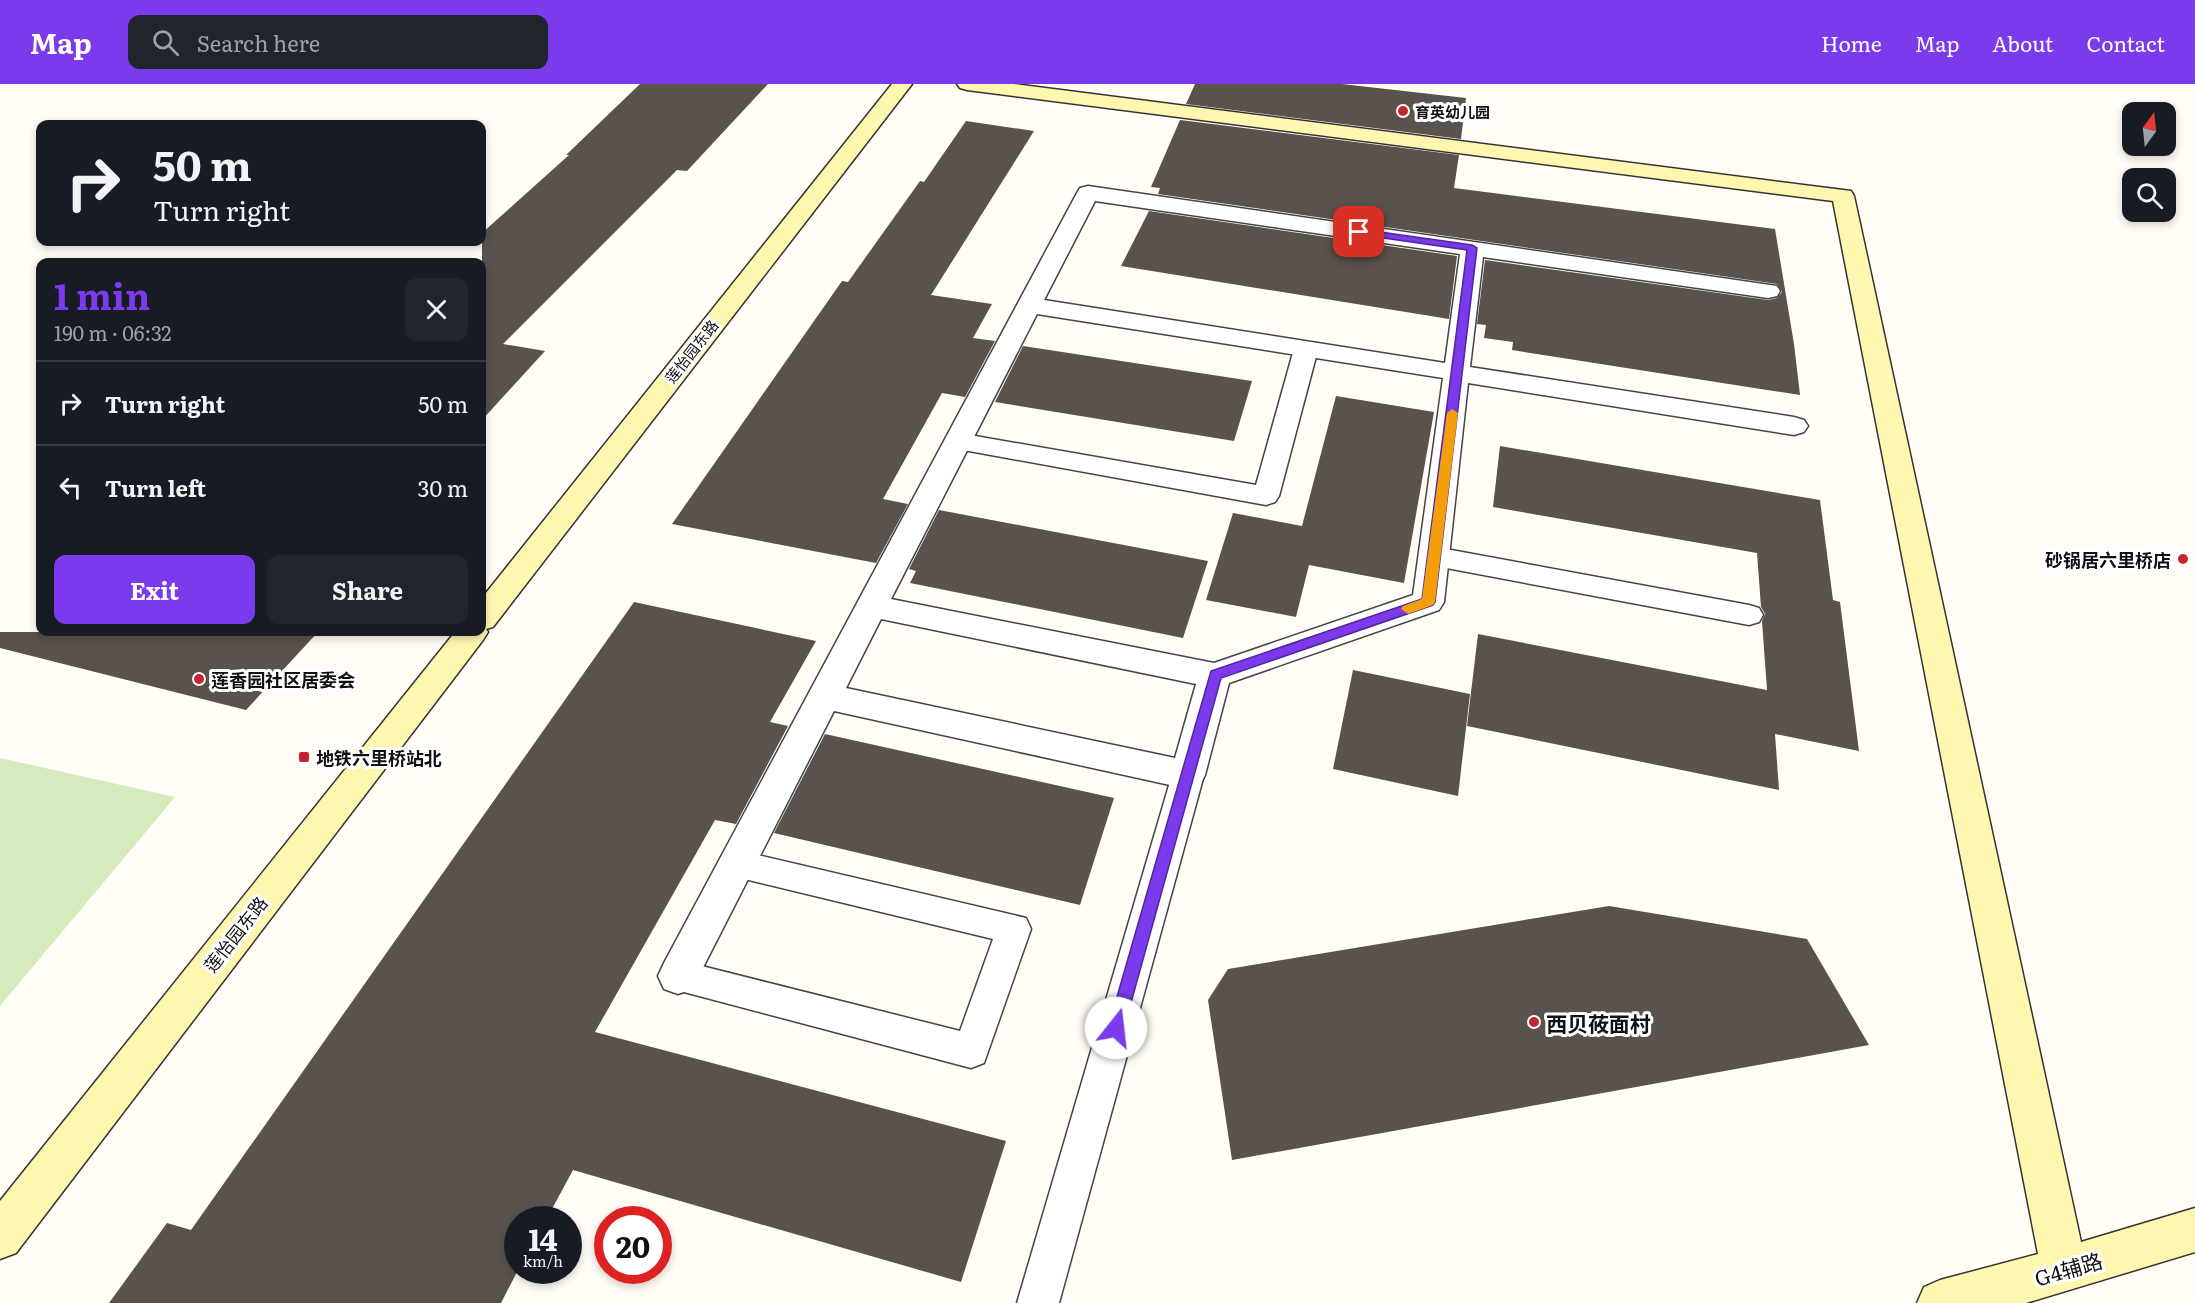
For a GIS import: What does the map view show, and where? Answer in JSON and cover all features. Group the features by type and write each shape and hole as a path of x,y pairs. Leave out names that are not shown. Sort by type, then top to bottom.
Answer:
{"street":[{"name":"莲怡园东路","path":"486,614 769,250 902,84"},
{"path":"967,84 1842,196 2064,1270"},
{"path":"678,976 1088,193 1768,291"},
{"path":"872,606 1215,675 1428,602 1472,248"},
{"path":"1029,305 1794,426"},
{"name":"莲怡园东路","path":"0,1237 469,636"},
{"path":"825,696 1188,775 1215,675"},
{"name":"G4辅路","path":"1940,1303 2064,1270 2195,1230"}],"lane":[{"path":"958,441 1266,496 1306,349"},
{"path":"1435,557 1749,615"},
{"path":"1038,1303 1188,775"},
{"path":"678,976 971,1051 1014,929 736,864"}],"green space":[{"path":"0,758 175,797 0,1006"}],"building":[{"path":"640,84 768,84 687,171 677,170 503,344 545,351 486,416 486,258 482,258 482,246 486,246 486,229 569,155 566,155"},
{"name":"育英幼儿园","path":"1195,84 1342,84 1466,98 1461,139 1186,104"},
{"path":"1180,120 1459,155 1454,188 1775,229 1800,395 1512,350 1513,342 1484,338 1486,325 1477,324 1485,260 1768,300 1777,298 1782,292 1777,284 1158,194 1160,188 1151,187"},
{"path":"966,121 1034,131 931,295 992,304 973,338 995,341 965,397 942,393 883,499 908,504 876,563 672,524 842,281 848,282 920,181 924,182"},
{"path":"1149,211 1457,256 1449,319 1121,266"},
{"path":"1023,346 1252,381 1234,441 995,402"},
{"path":"1336,396 1434,412 1404,583 1309,565 1296,617 1206,600 1233,513 1302,526"},
{"path":"1500,446 1820,500 1833,600 1840,602 1859,751 1775,734 1779,790 1467,726 1478,634 1767,690 1762,621 1765,614 1761,607 1757,553 1493,507"},
{"path":"939,510 1208,561 1183,638 910,583 916,571 909,569"},
{"path":"634,602 816,641 770,722 788,726 736,824 715,820 595,1032 1006,1141 961,1282 573,1170 554,1206 504,1206 504,1284 511,1284 501,1303 109,1303 167,1223 191,1230"},
{"name":"莲香园社区居委会","path":"0,632 36,632 36,636 314,636 246,710 0,648"},
{"path":"1353,670 1470,694 1458,796 1333,769"},
{"path":"825,734 1114,798 1080,905 774,833"},
{"name":"西贝莜面村","path":"1609,906 1807,939 1869,1045 1232,1160 1208,1000 1228,969"}],"slow traffic":[{"path":"1408,609 1428,602 1452,413"}],"place":[{"name":"育英幼儿园","path":"1403,111"},
{"name":"砂锅居六里桥店","path":"2183,559"},
{"name":"莲香园社区居委会","path":"199,679"},
{"name":"地铁六里桥站北","path":"304,757"},
{"name":"西贝莜面村","path":"1534,1022"}],"route":[{"path":"1116,1028 1215,675 1428,602 1472,248 1359,232"}]}
